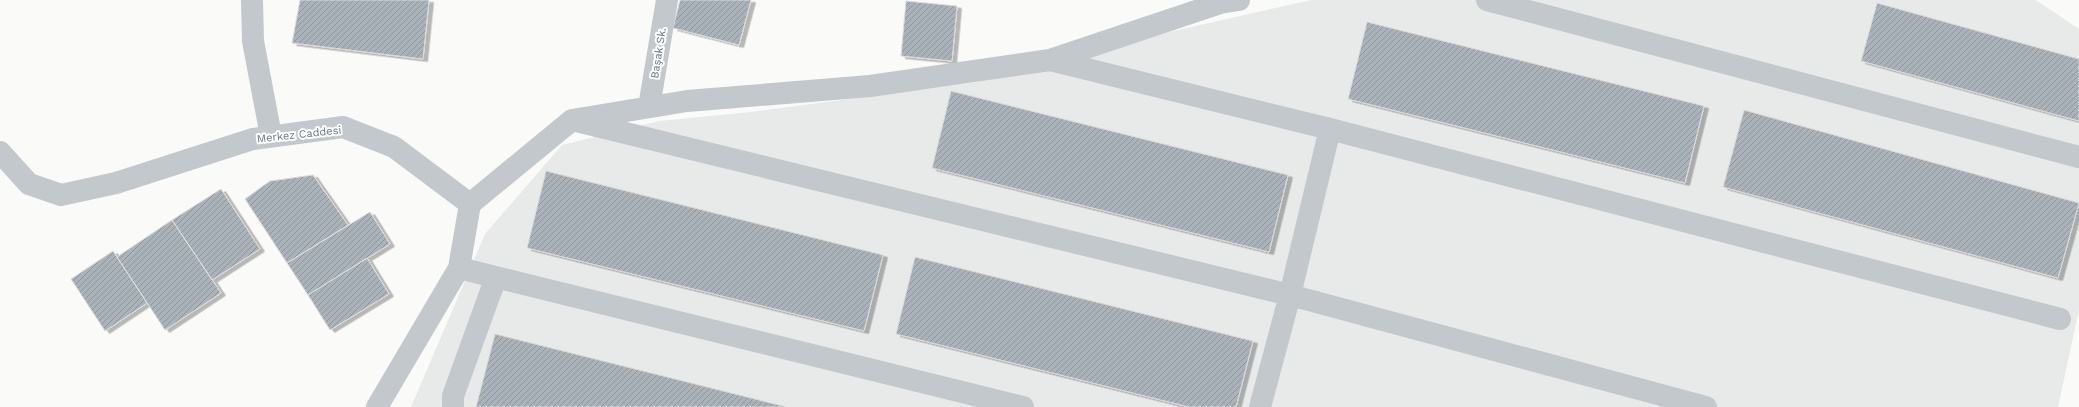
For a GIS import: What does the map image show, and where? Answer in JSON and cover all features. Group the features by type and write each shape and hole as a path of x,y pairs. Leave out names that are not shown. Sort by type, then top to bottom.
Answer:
{"street":[{"path":"252,0 253,40 271,136"},
{"name":"Başak Sk.","path":"649,107 666,0"},
{"path":"377,407 459,268 470,204 572,120 687,101 870,86 1050,60 1220,3 1238,0"},
{"path":"1487,0 2079,157"},
{"path":"1050,60 1330,129 2060,319"},
{"path":"572,120 1290,295 1706,407"},
{"name":"Merkez Caddesi","path":"0,152 29,184 61,195 116,184 253,138 343,127 394,147 470,204"},
{"path":"1260,407 1290,295 1330,129"},
{"path":"459,268 1024,407"},
{"path":"453,407 453,396 496,277"}],"shaded area":[{"path":"1311,0 2036,0 2079,29 2079,310 2058,407 411,407 485,234 562,145 659,121 751,112 978,82 1147,37"}],"building":[{"path":"300,0 429,0 423,59 292,43"},
{"path":"680,0 751,0 739,45 673,28"},
{"path":"906,1 957,6 952,61 901,56"},
{"path":"1877,3 2079,59 2079,121 1861,61"},
{"path":"1367,22 1704,106 1685,183 1348,99"},
{"path":"951,91 1288,175 1269,252 932,168"},
{"path":"1744,110 2079,203 2058,278 1723,187"},
{"path":"546,171 883,255 864,331 527,248"},
{"path":"313,175 348,225 287,263 245,199 270,181"},
{"path":"221,189 260,249 212,280 172,220"},
{"path":"370,212 390,244 308,295 287,263"},
{"path":"172,220 221,293 165,330 117,257"},
{"path":"113,251 147,303 105,331 71,279"},
{"path":"915,257 1253,341 1236,407 1189,407 896,334"},
{"path":"367,258 389,294 330,330 308,295"},
{"path":"495,334 787,407 476,407"}]}
